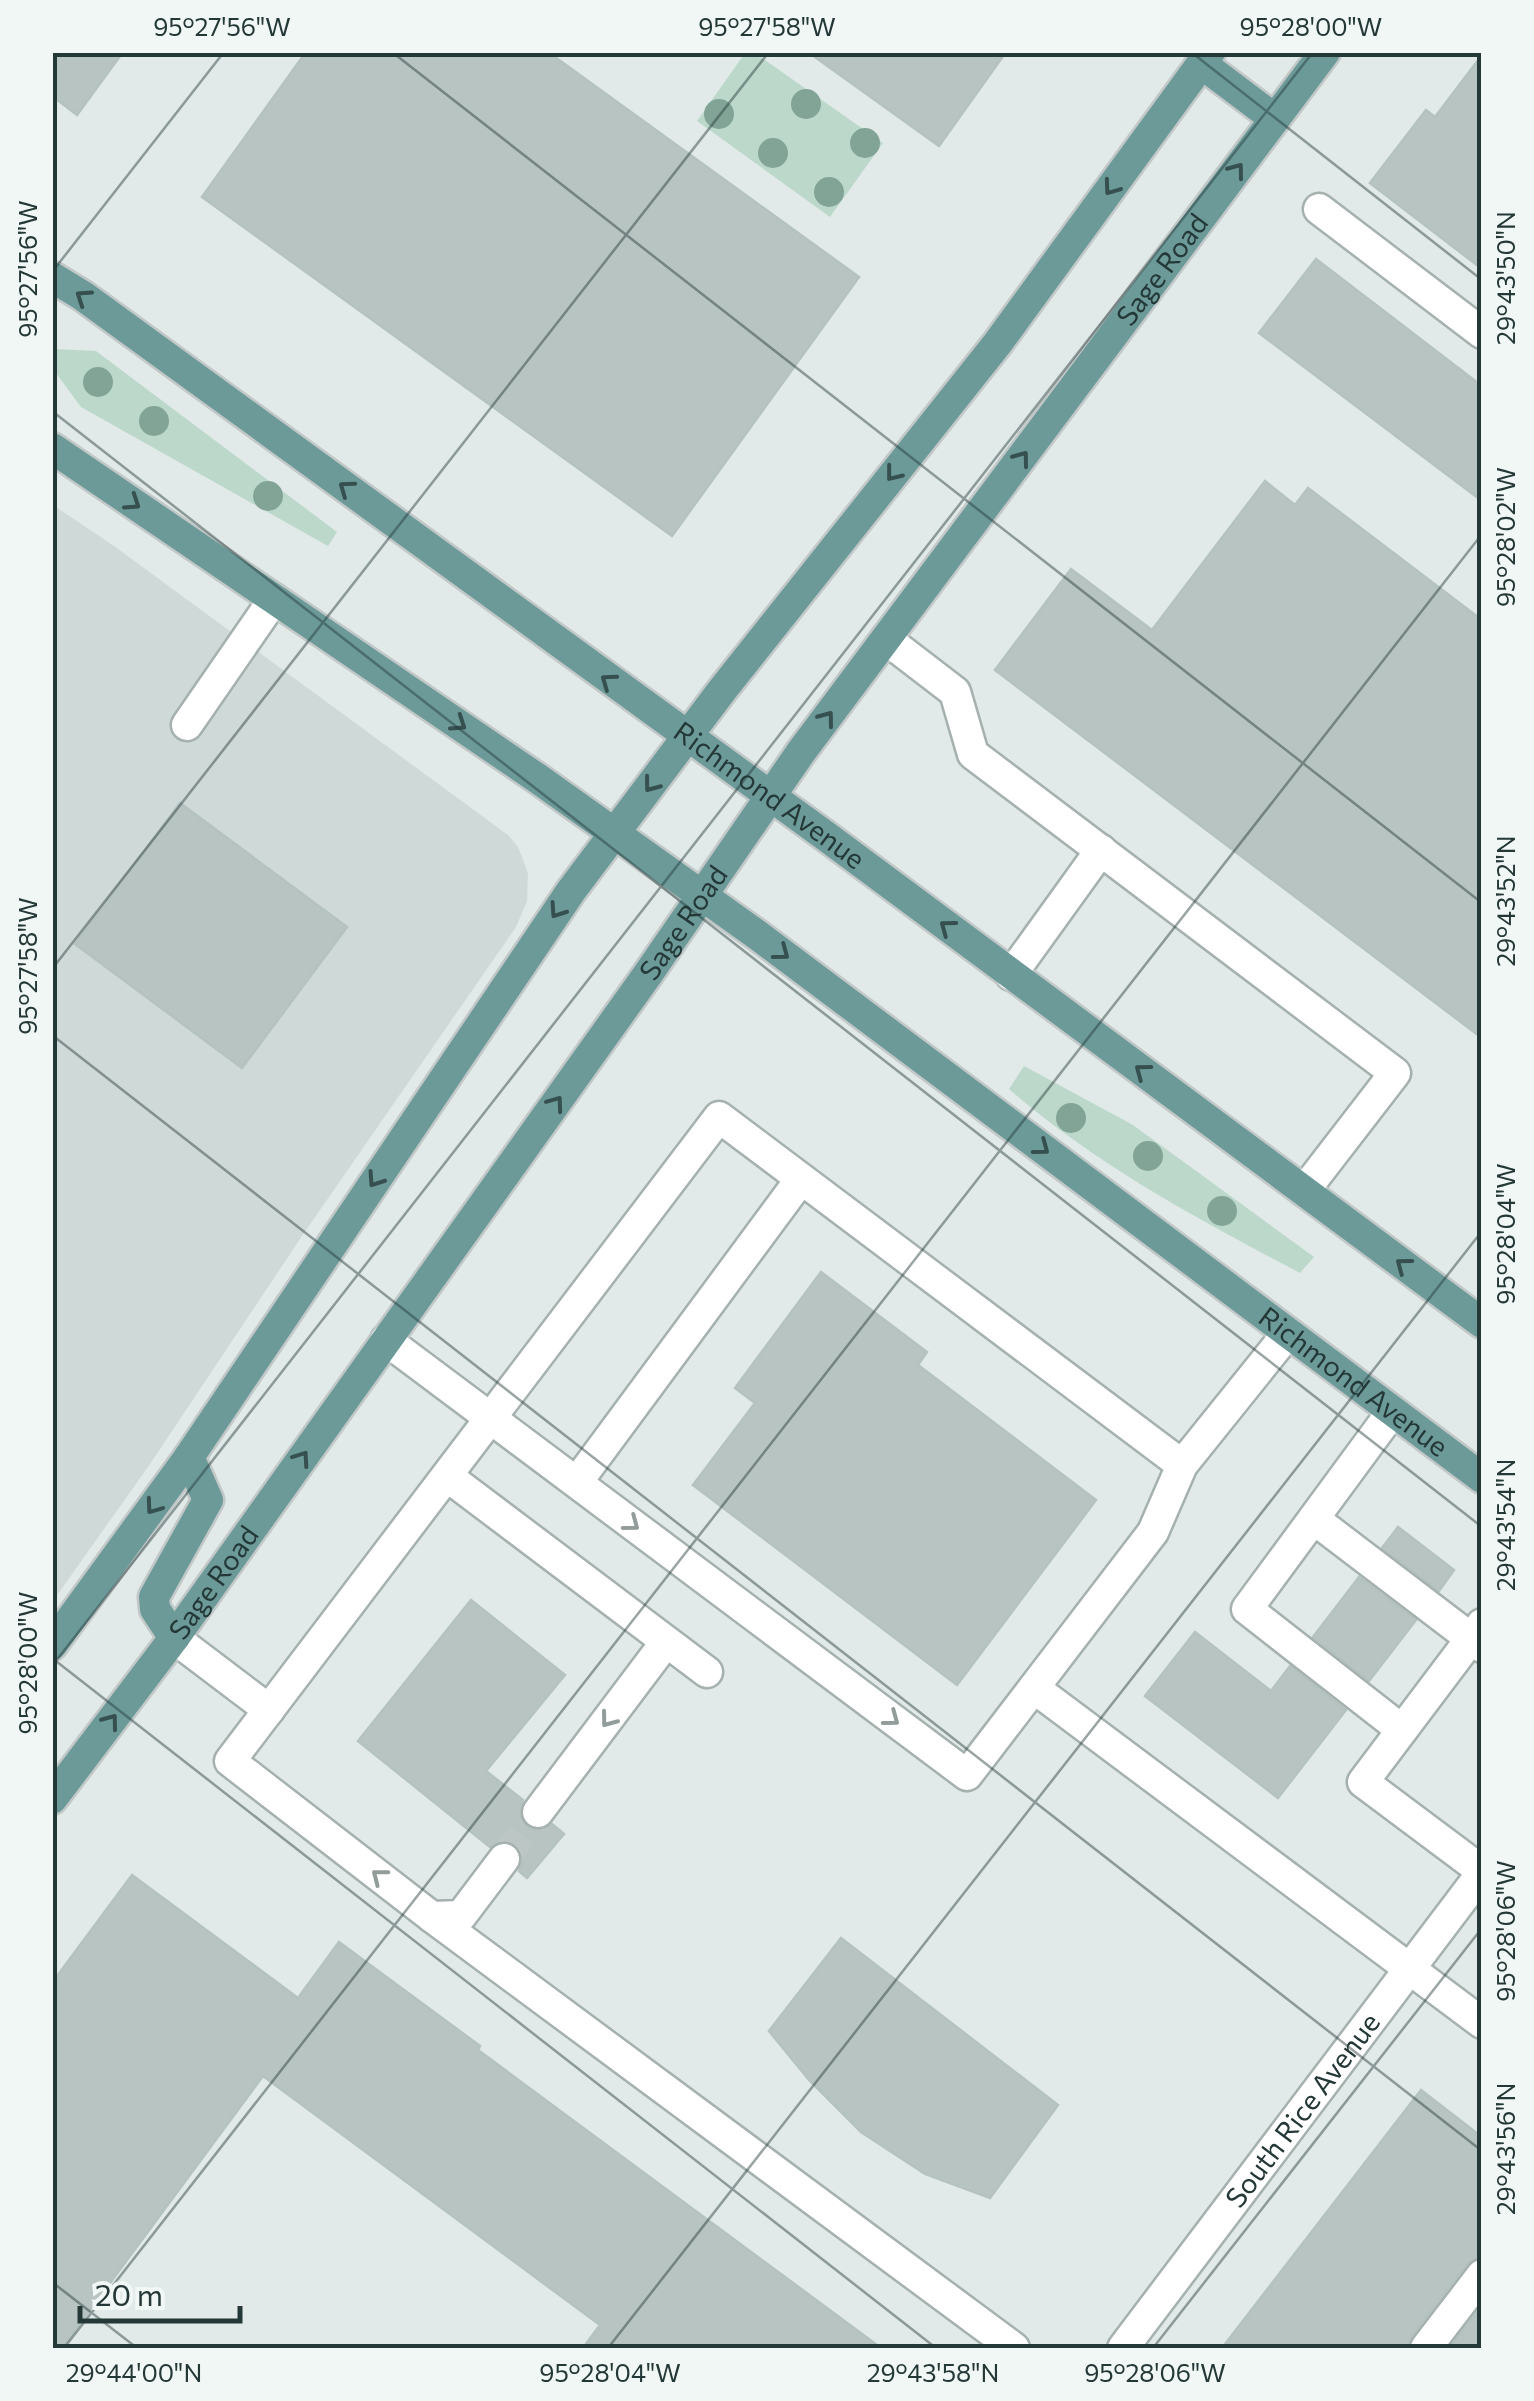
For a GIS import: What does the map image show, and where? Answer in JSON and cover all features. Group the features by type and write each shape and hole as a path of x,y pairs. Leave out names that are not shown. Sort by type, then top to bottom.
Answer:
{"main road":[{"name":"Sage Road","path":"52,1800 174,1638 770,798 1325,52"},
{"path":"52,1646 188,1457 560,906 997,344 1206,58 1275,119"},
{"name":"Richmond Avenue","path":"52,277 770,798 1482,1323"},
{"name":"Richmond Avenue","path":"52,448 616,833 1482,1478"},
{"path":"174,1638 156,1609 154,1597 208,1500 188,1457"}],"street":[{"path":"1319,210 1482,333"},
{"path":"187,725 274,599"},
{"path":"886,639 955,692 973,754 1395,1073 1304,1191"},
{"path":"1011,975 1101,850"},
{"path":"1014,2348 432,1917 230,1761 719,1117 1182,1464"},
{"path":"577,1482 801,1179"},
{"path":"386,1340 968,1775 1154,1532 1182,1464 1288,1333"},
{"path":"1392,1412 1247,1609 1402,1730"},
{"path":"447,1476 706,1672"},
{"path":"1314,1519 1478,1636 1364,1782 1482,1872"},
{"path":"174,1638 269,1710"},
{"path":"538,1812 666,1642"},
{"path":"1034,1688 1482,2023"},
{"path":"432,1917 460,1916 504,1859"},
{"name":"South Rice Avenue","path":"1123,2348 1482,1872"},
{"path":"1426,2348 1482,2276"}],"shaded area":[{"path":"53,505 508,835 518,847 528,873 527,901 516,927 53,1601"}],"green space":[{"path":"745,53 755,53 883,143 830,217 697,121"},
{"path":"53,349 96,351 337,532 328,546 81,407 53,369"},
{"path":"1024,1066 1133,1125 1314,1257 1300,1273 1112,1166 1009,1089"}],"building":[{"path":"52,52 123,52 77,115 52,96"},
{"path":"306,52 548,52 859,277 672,536 202,197"},
{"path":"808,52 1006,52 939,146"},
{"path":"1482,55 1482,269 1370,183 1426,110 1435,117"},
{"path":"1316,259 1482,386 1482,501 1259,333"},
{"path":"1265,481 1295,505 1308,488 1482,620 1482,1038 995,670 1071,569 1152,630"},
{"path":"180,803 347,927 242,1068 75,944"},
{"path":"821,1272 927,1352 918,1365 1096,1500 957,1685 693,1485 755,1403 735,1388"},
{"path":"1398,1527 1454,1570 1439,1591 1382,1548"},
{"path":"1359,1577 1416,1620 1369,1681 1313,1637"},
{"path":"471,1600 565,1675 486,1771 523,1800 519,1811 526,1826 537,1831 552,1824 564,1834 527,1878 519,1871 523,1860 516,1845 505,1840 490,1847 358,1741"},
{"path":"1195,1632 1271,1691 1290,1666 1346,1710 1278,1798 1145,1696"},
{"path":"132,1875 298,1998 339,1942 480,2046 478,2050 881,2348 583,2348 600,2325 263,2076 62,2348 52,2348 52,1983"},
{"path":"841,1938 1058,2105 990,2198 925,2174 861,2132 809,2080 769,2031"},
{"path":"1421,2090 1482,2137 1482,2257 1467,2264 1411,2337 1408,2348 1222,2348"},
{"path":"1482,2306 1482,2348 1449,2348"}],"tunnel":[{"path":"504,1859 538,1812"}]}
